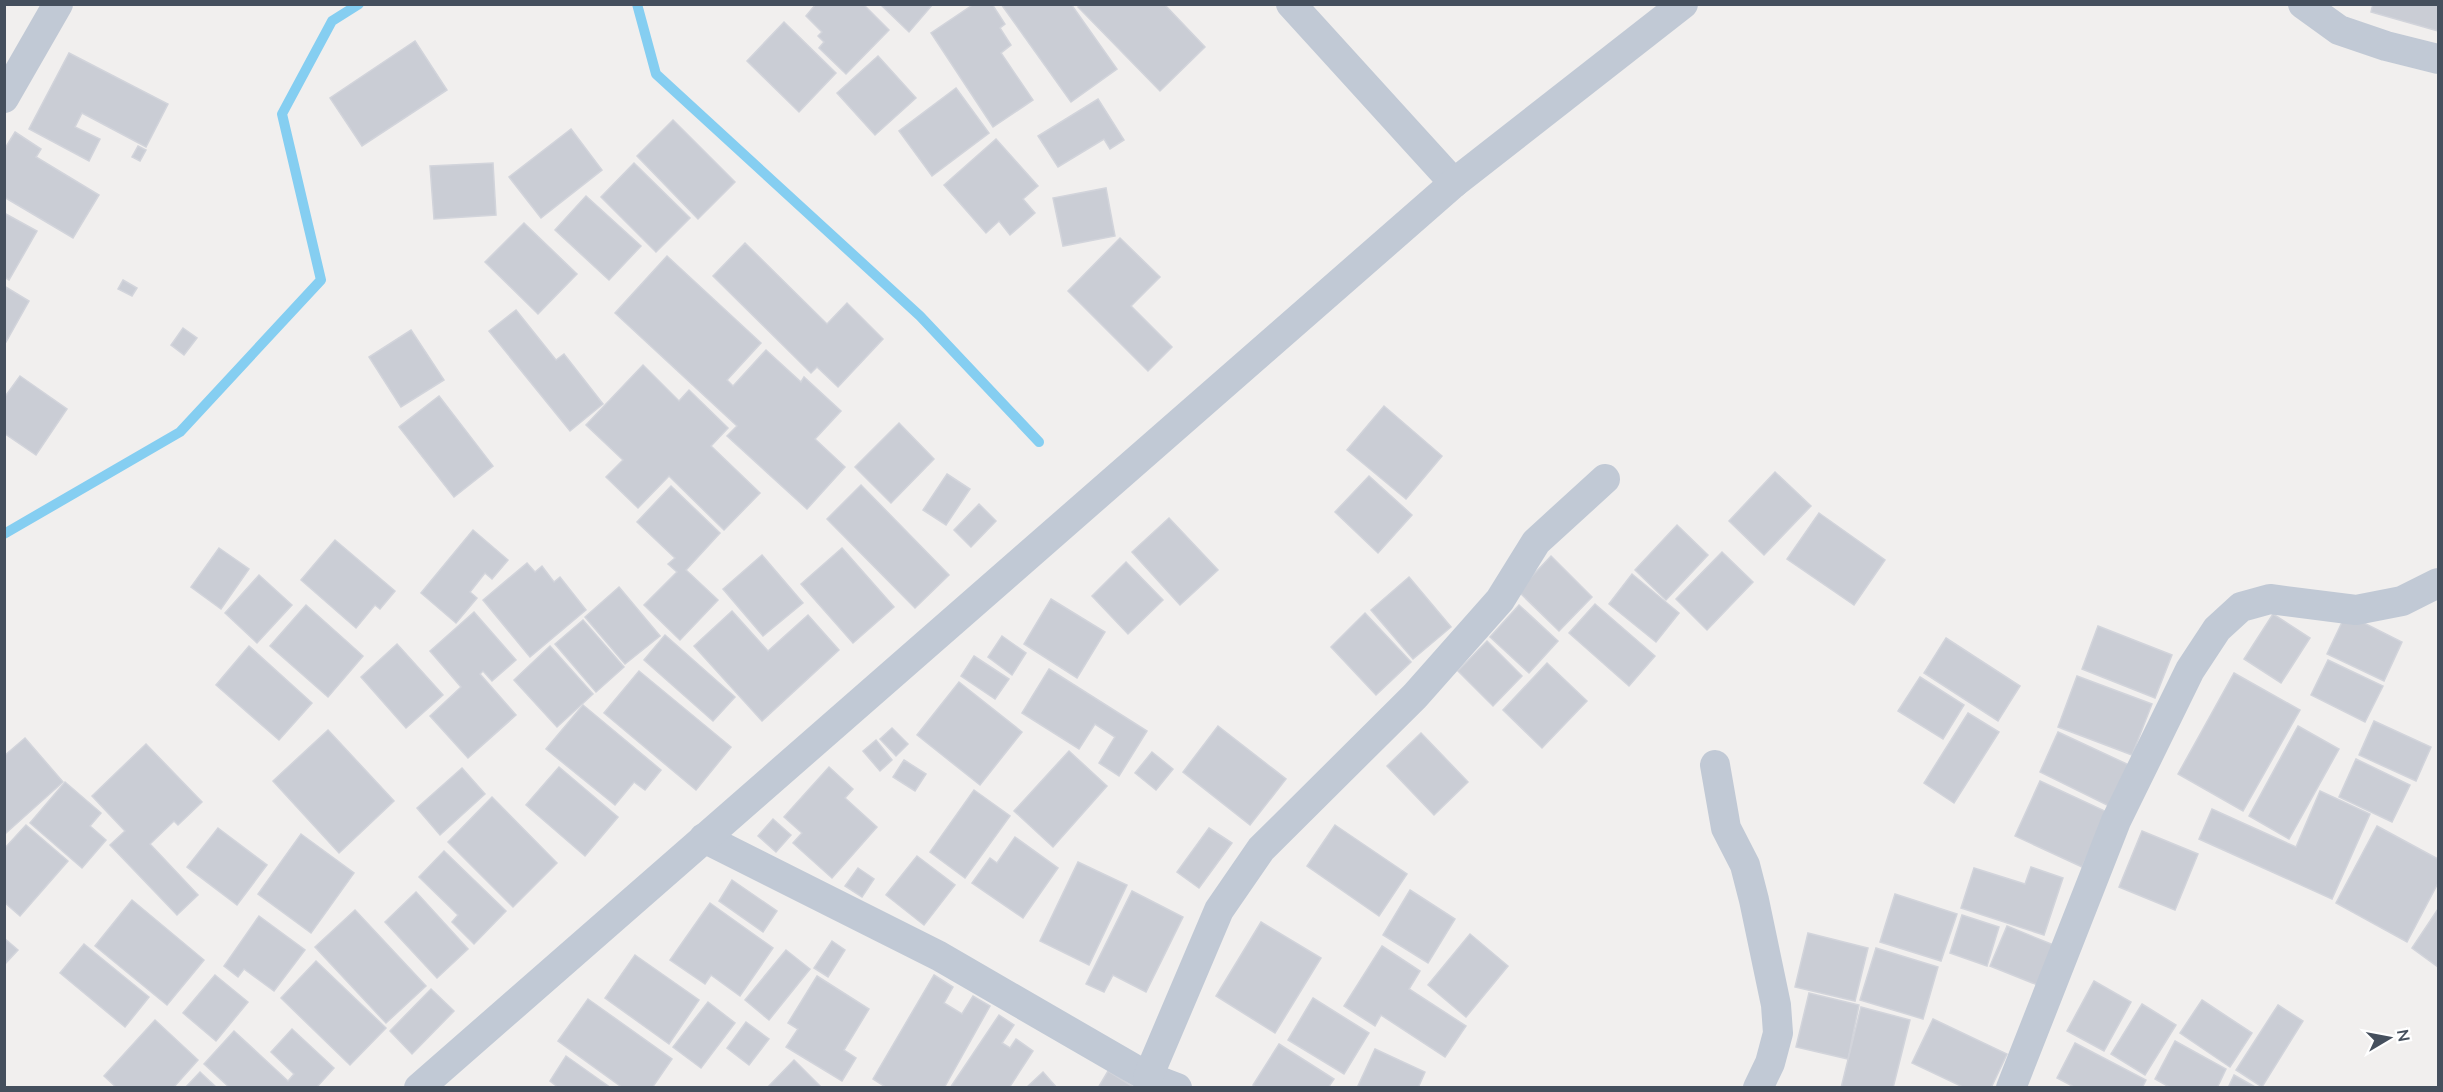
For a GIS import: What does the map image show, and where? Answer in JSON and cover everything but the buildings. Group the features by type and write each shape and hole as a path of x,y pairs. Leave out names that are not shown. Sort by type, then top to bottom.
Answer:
{"street":[{"path":"4,98 58,4"},
{"path":"1291,4 1454,183"},
{"path":"419,1088 1454,183 1683,4"},
{"path":"2303,4 2339,30 2386,46 2439,59"},
{"path":"1148,1077 1219,910 1261,849 1415,696 1500,600 1536,542 1605,479"},
{"path":"2011,1088 2116,821 2190,670 2217,629 2241,607 2270,599 2356,609 2402,601 2439,583"},
{"path":"1715,765 1726,828 1745,865 1776,1005 1778,1033 1770,1063 1758,1088"},
{"path":"704,838 939,956 1148,1077 1177,1088"}],"waterway":[{"path":"4,534 180,432 321,280 282,114 332,21 359,4"},
{"path":"637,4 656,74 920,316 1039,442"}]}
